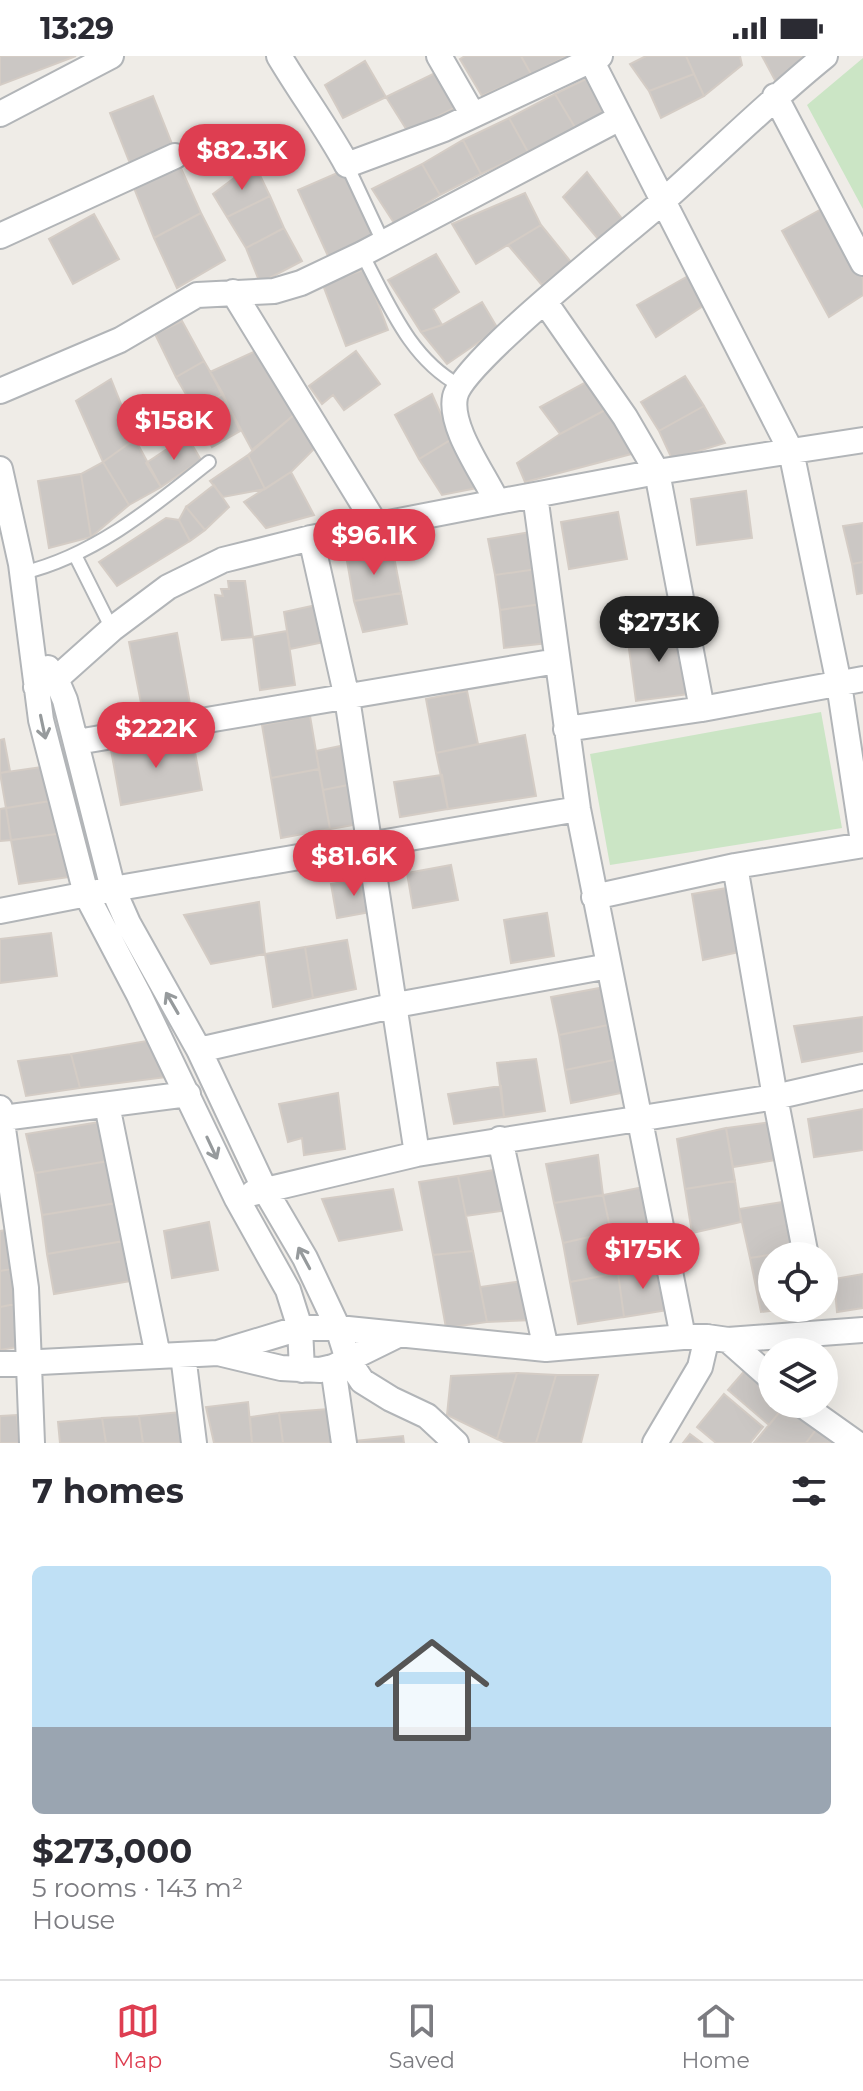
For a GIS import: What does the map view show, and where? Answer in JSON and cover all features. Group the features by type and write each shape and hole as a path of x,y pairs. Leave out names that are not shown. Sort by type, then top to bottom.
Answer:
{"street":[{"path":"0,114 111,56"},
{"path":"279,56 328,130 347,165 473,115 593,57 662,202 791,451 851,681 863,844 735,866 594,897"},
{"path":"439,56 473,115"},
{"path":"497,502 464,438 454,411 459,385 545,302 662,202 775,96 825,56"},
{"path":"775,96 863,263"},
{"path":"0,391 120,340 197,295 274,291 301,283 620,118"},
{"path":"0,236 175,156"},
{"path":"233,292 376,525"},
{"path":"545,302 625,417 657,472 702,709"},
{"path":"46,683 168,587 223,560 311,538 657,472 863,440"},
{"path":"0,469 15,572 34,650 46,683 48,751 86,894 188,1094 237,1199 288,1290 300,1328 302,1370"},
{"path":"535,495 578,809 639,1119 706,1338 700,1367 655,1443"},
{"path":"311,538 347,698 372,844 417,1154"},
{"path":"77,742 557,661"},
{"path":"566,729 702,709 851,681"},
{"path":"46,683 65,700 113,889 128,923 199,1050 264,1188 305,1258 338,1328 344,1443"},
{"path":"0,911 578,809"},
{"path":"735,866 803,1242"},
{"path":"199,1050 396,1005 609,966"},
{"path":"237,1199 264,1188 417,1154 775,1097 863,1077"},
{"path":"32,1443 26,1288 7,1207 1,1113 107,1105 188,1094"},
{"path":"107,1105 158,1356"},
{"path":"500,1139 546,1349"},
{"path":"0,1364 218,1353 300,1328 338,1328 546,1349 706,1338 806,1322"},
{"path":"827,1322 863,1330"},
{"path":"218,1353 302,1370 320,1370 398,1335"},
{"path":"706,1338 758,1370"},
{"path":"183,1355 194,1443"},
{"path":"340,1363 391,1399 427,1416 456,1443"},
{"path":"821,1418 856,1443"}],"lane":[{"path":"347,165 373,248 419,354 459,385"},
{"path":"15,572 75,555 129,523 209,462"},
{"path":"75,555 112,629"}],"green space":[{"path":"863,58 863,209 807,105"},
{"path":"821,712 842,828 610,865 590,754"}],"building":[{"path":"0,56 76,56 0,85"},
{"path":"465,56 521,56 531,74 482,96 460,59"},
{"path":"521,56 567,56 531,74"},
{"path":"646,56 686,56 694,74 649,91 630,64"},
{"path":"686,56 740,56 742,65 704,96"},
{"path":"762,56 806,56 807,58 776,82"},
{"path":"365,61 386,97 343,118 325,85"},
{"path":"435,73 456,107 408,132 386,97"},
{"path":"694,74 704,96 661,118 649,91"},
{"path":"594,75 613,112 576,129 555,94"},
{"path":"555,94 576,129 528,152 509,118"},
{"path":"153,96 174,149 131,166 110,113"},
{"path":"509,118 528,152 481,174 463,140"},
{"path":"463,140 481,174 440,195 422,164"},
{"path":"254,163 270,196 227,217 213,194"},
{"path":"422,164 440,195 394,223 372,189"},
{"path":"180,166 201,213 154,238 134,188"},
{"path":"344,170 373,236 328,256 298,190"},
{"path":"587,172 623,220 598,239 563,197"},
{"path":"525,193 541,225 476,264 452,224"},
{"path":"270,196 284,228 246,248 227,217"},
{"path":"825,207 863,279 863,295 829,317 782,231"},
{"path":"201,213 225,260 177,288 154,238"},
{"path":"94,214 119,259 73,284 49,239"},
{"path":"541,225 571,262 542,285 508,245"},
{"path":"284,228 302,261 260,283 246,248"},
{"path":"436,254 459,292 433,309 442,325 421,332 388,280"},
{"path":"365,269 388,330 346,346 323,285"},
{"path":"688,276 706,304 656,337 637,305"},
{"path":"482,302 498,329 447,364 421,332 442,325"},
{"path":"182,321 204,361 176,377 155,334"},
{"path":"260,349 295,414 252,450 210,372"},
{"path":"356,351 380,384 344,410 333,395 322,404 309,386"},
{"path":"204,361 223,394 195,410 176,377"},
{"path":"685,376 704,406 659,431 641,402"},
{"path":"111,379 135,439 103,462 76,401"},
{"path":"588,381 609,408 560,434 540,407"},
{"path":"223,394 240,431 212,447 195,410"},
{"path":"432,394 452,439 419,459 395,415"},
{"path":"704,406 725,443 672,459 659,431"},
{"path":"609,408 635,453 525,482 517,463 560,434"},
{"path":"295,414 318,445 291,472 265,489 248,455"},
{"path":"187,436 201,460 161,487 146,463"},
{"path":"135,439 161,487 129,505 103,462"},
{"path":"452,439 477,488 442,495 419,459"},
{"path":"248,455 265,489 223,497 210,481"},
{"path":"103,462 129,505 91,537 81,474"},
{"path":"291,472 314,515 266,528 244,502"},
{"path":"81,474 91,537 49,548 38,481"},
{"path":"214,485 229,507 205,530 186,507"},
{"path":"746,491 752,538 697,545 691,499"},
{"path":"186,507 205,530 190,541 179,520"},
{"path":"618,512 627,559 569,569 561,522"},
{"path":"166,518 179,520 190,541 117,586 99,562"},
{"path":"863,523 863,562 852,564 843,526"},
{"path":"531,532 537,569 495,575 488,539"},
{"path":"393,552 401,593 354,601 347,561"},
{"path":"863,562 863,593 857,594 852,564"},
{"path":"537,569 542,604 500,610 495,575"},
{"path":"228,581 245,581 253,637 222,640 215,595 223,596 221,589 229,589"},
{"path":"401,593 407,624 363,632 354,601"},
{"path":"321,604 329,641 290,649 284,612"},
{"path":"542,604 548,643 504,648 500,610"},
{"path":"681,626 690,694 636,701 627,634"},
{"path":"287,631 295,685 260,690 253,637"},
{"path":"177,633 190,704 143,713 129,642"},
{"path":"467,691 478,744 436,753 426,699"},
{"path":"310,716 319,769 271,778 262,725"},
{"path":"525,735 536,796 448,809 436,753"},
{"path":"192,736 202,790 121,805 111,750"},
{"path":"4,739 10,771 0,773 0,740"},
{"path":"350,744 358,783 323,790 316,751"},
{"path":"48,766 57,800 6,808 0,773"},
{"path":"319,769 330,829 281,838 271,778"},
{"path":"442,775 448,809 400,817 394,782"},
{"path":"358,783 365,823 330,829 323,790"},
{"path":"57,800 64,833 11,840 6,808"},
{"path":"6,808 11,840 0,841 0,809"},
{"path":"64,833 77,876 19,884 11,840"},
{"path":"451,865 458,900 413,908 407,873"},
{"path":"370,877 376,911 337,918 331,884"},
{"path":"727,888 739,952 703,960 692,894"},
{"path":"259,902 265,954 211,964 184,915"},
{"path":"547,913 554,956 511,963 504,920"},
{"path":"51,933 57,976 0,983 0,939"},
{"path":"347,940 356,989 313,998 305,947"},
{"path":"305,947 313,998 273,1007 265,954"},
{"path":"605,987 613,1024 559,1035 551,997"},
{"path":"863,1017 863,1051 802,1062 794,1026"},
{"path":"613,1024 619,1059 565,1070 559,1035"},
{"path":"152,1040 167,1077 80,1088 71,1054"},
{"path":"71,1054 80,1088 26,1096 18,1061"},
{"path":"536,1059 545,1111 504,1117 497,1063"},
{"path":"619,1059 626,1092 571,1103 565,1070"},
{"path":"501,1086 504,1117 454,1124 448,1094"},
{"path":"338,1093 345,1149 304,1155 302,1138 288,1142 279,1104"},
{"path":"863,1109 863,1150 814,1157 808,1119"},
{"path":"100,1122 109,1161 35,1173 26,1134"},
{"path":"772,1122 776,1160 733,1167 726,1128"},
{"path":"726,1128 735,1181 685,1189 677,1139"},
{"path":"598,1155 603,1195 554,1203 546,1164"},
{"path":"109,1161 117,1203 42,1215 35,1173"},
{"path":"500,1169 509,1210 466,1216 458,1176"},
{"path":"458,1176 473,1251 433,1255 419,1182"},
{"path":"735,1181 741,1222 692,1233 685,1189"},
{"path":"644,1187 651,1224 611,1232 603,1195"},
{"path":"393,1189 402,1230 339,1241 322,1199"},
{"path":"603,1195 611,1232 563,1243 554,1203"},
{"path":"783,1202 791,1242 758,1242 758,1257 750,1258 739,1209"},
{"path":"117,1203 124,1241 47,1254 42,1215"},
{"path":"209,1222 218,1270 172,1278 164,1231"},
{"path":"651,1224 660,1265 618,1273 611,1232"},
{"path":"6,1230 11,1269 0,1271 0,1231"},
{"path":"611,1232 618,1273 570,1282 563,1243"},
{"path":"124,1241 131,1281 54,1294 47,1254"},
{"path":"473,1251 487,1322 446,1328 433,1255"},
{"path":"758,1257 758,1297 750,1258"},
{"path":"660,1265 668,1310 624,1317 618,1273"},
{"path":"11,1269 15,1304 0,1307 0,1271"},
{"path":"618,1273 624,1317 578,1324 570,1282"},
{"path":"863,1274 863,1308 838,1312 838,1278"},
{"path":"523,1281 533,1320 487,1322 480,1287"},
{"path":"15,1304 18,1347 0,1350 0,1307"},
{"path":"748,1367 758,1376 758,1416 728,1390"},
{"path":"517,1373 497,1439 447,1415 451,1376"},
{"path":"517,1373 556,1375 536,1443 506,1443 497,1439"},
{"path":"556,1375 598,1375 581,1443 536,1443"},
{"path":"724,1394 763,1427 750,1443 716,1443 697,1427"},
{"path":"248,1402 252,1443 214,1443 206,1407"},
{"path":"328,1409 335,1443 283,1443 279,1413"},
{"path":"181,1412 186,1443 143,1443 139,1416"},
{"path":"279,1413 283,1443 252,1443 250,1417"},
{"path":"17,1415 19,1443 0,1443 0,1416"},
{"path":"139,1416 143,1443 106,1443 102,1418"},
{"path":"102,1418 106,1443 60,1443 58,1422"},
{"path":"761,1418 775,1418 769,1425"},
{"path":"775,1418 807,1418 818,1427 806,1443 754,1443"},
{"path":"818,1427 839,1443 806,1443"},
{"path":"690,1434 702,1443 683,1443"},
{"path":"403,1436 404,1443 355,1443 355,1441"}]}
